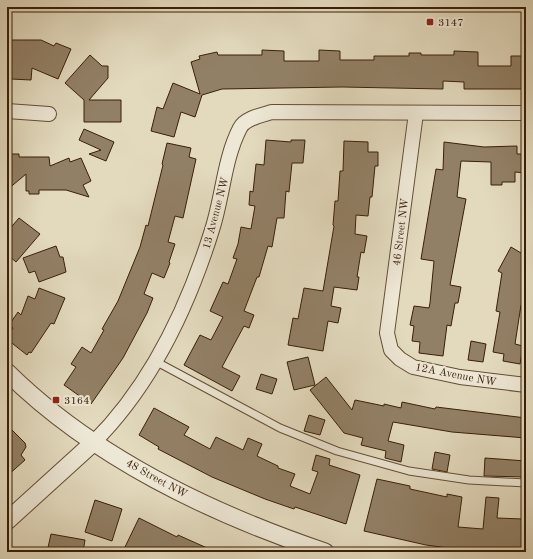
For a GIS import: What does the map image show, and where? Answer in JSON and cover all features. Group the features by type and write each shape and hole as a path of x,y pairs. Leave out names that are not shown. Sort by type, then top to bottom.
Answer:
{"street":[{"path":"7,111 49,114"},
{"name":"13 Avenue NW","path":"7,521 94,442 122,411 155,361 177,321 195,281 212,229 231,149 241,125 253,118 272,112 526,113"},
{"name":"46 Street NW","path":"391,350 387,334 416,113"},
{"name":"12A Avenue NW","path":"391,350 400,359 413,367 460,378 526,385"},
{"name":"48 Street NW","path":"7,372 55,414 94,442 156,479 235,519 325,552"}],"lane":[{"path":"155,361 280,428 338,450 409,470 469,480 526,483"}],"building":[{"path":"11,40 41,40 54,46 56,43 71,49 58,79 32,68 31,80 11,79"},
{"path":"262,50 284,51 284,61 319,61 319,50 340,51 340,60 374,60 374,56 409,56 409,53 421,53 421,55 454,55 454,51 478,52 478,66 511,66 511,56 526,56 526,89 464,89 464,82 443,81 443,89 342,87 222,89 202,95 195,117 181,112 174,137 151,131 157,107 163,109 173,83 200,94 191,62 200,59 199,56 217,52 218,55 262,55"},
{"path":"90,55 102,66 108,66 108,78 89,100 121,100 121,122 84,122 84,100 65,83"},
{"path":"84,129 114,142 106,161 89,154 101,150 79,140"},
{"path":"266,140 291,142 291,140 305,140 303,163 292,163 289,192 286,191 284,218 277,218 272,247 268,246 259,277 257,277 244,311 254,315 249,328 244,326 222,367 240,376 232,391 184,365 200,335 211,340 223,317 210,311 223,282 228,284 237,259 233,258 238,244 241,227 251,229 255,206 249,205 250,191 253,192 256,164 264,165"},
{"path":"344,141 368,142 368,152 378,152 378,166 375,166 372,197 370,197 368,216 356,215 355,234 367,236 364,253 361,252 357,277 359,277 357,290 334,287 331,306 341,308 338,323 328,321 323,351 288,345 293,318 298,319 304,288 323,291 334,226 335,201 338,201 340,171 343,171"},
{"path":"444,142 484,147 517,146 517,154 526,154 526,173 515,172 515,182 502,182 502,185 491,185 491,162 461,161 457,197 466,199 450,285 461,287 458,303 455,303 451,326 447,325 443,356 419,353 420,342 412,341 414,326 410,325 414,306 429,308 430,303 434,261 421,259 436,169 443,170"},
{"path":"167,143 191,148 189,157 196,159 183,218 175,216 168,242 175,244 169,262 170,263 164,278 152,273 144,294 153,298 147,313 123,358 91,404 64,385 76,367 71,364 82,347 91,353 104,330 102,329 118,301 140,247 146,225 148,226"},
{"path":"7,154 19,154 19,157 49,157 50,166 69,158 70,162 81,158 91,181 83,185 89,197 66,190 39,190 39,194 29,194 29,191 26,191 26,174 7,190"},
{"path":"19,218 40,234 16,262 7,254 7,232"},
{"path":"56,246 60,257 63,257 66,272 39,282 35,271 29,273 23,258"},
{"path":"511,247 526,256 526,306 521,305 515,344 523,346 520,364 503,361 504,354 493,352 500,312 496,311 502,273 498,271"},
{"path":"39,288 65,298 54,324 51,323 31,353 29,352 27,355 8,340 9,338 7,337 13,328 9,325 18,312 21,315 28,296 35,299"},
{"path":"471,341 486,344 483,362 468,360"},
{"path":"308,357 315,385 294,390 287,362"},
{"path":"261,374 277,379 272,394 256,389"},
{"path":"326,377 352,410 355,400 401,408 402,402 435,409 436,407 526,418 526,438 452,432 393,422 388,441 404,445 401,462 385,458 386,451 361,445 363,438 344,433 310,390"},
{"path":"154,408 189,427 184,435 210,449 216,437 243,450 248,438 262,444 257,456 278,466 278,468 295,474 290,486 310,494 318,472 312,470 316,455 330,459 329,465 360,475 346,524 295,507 294,509 265,499 212,477 158,449 159,447 139,435"},
{"path":"309,415 325,420 320,435 304,431"},
{"path":"7,425 25,443 26,447 21,455 25,460 7,476"},
{"path":"435,452 450,455 447,472 432,469"},
{"path":"485,458 526,461 526,477 484,476"},
{"path":"377,479 410,486 410,489 447,497 447,494 462,497 458,527 483,529 486,497 499,498 497,518 523,519 522,539 525,539 524,552 463,550 426,545 364,531"},
{"path":"95,500 122,509 112,541 85,532"},
{"path":"139,518 177,537 178,535 216,552 134,552 125,547"},
{"path":"51,534 85,540 83,552 47,552"}],"place":[{"name":"3147","path":"430,22"},
{"name":"3164","path":"56,400"}]}
